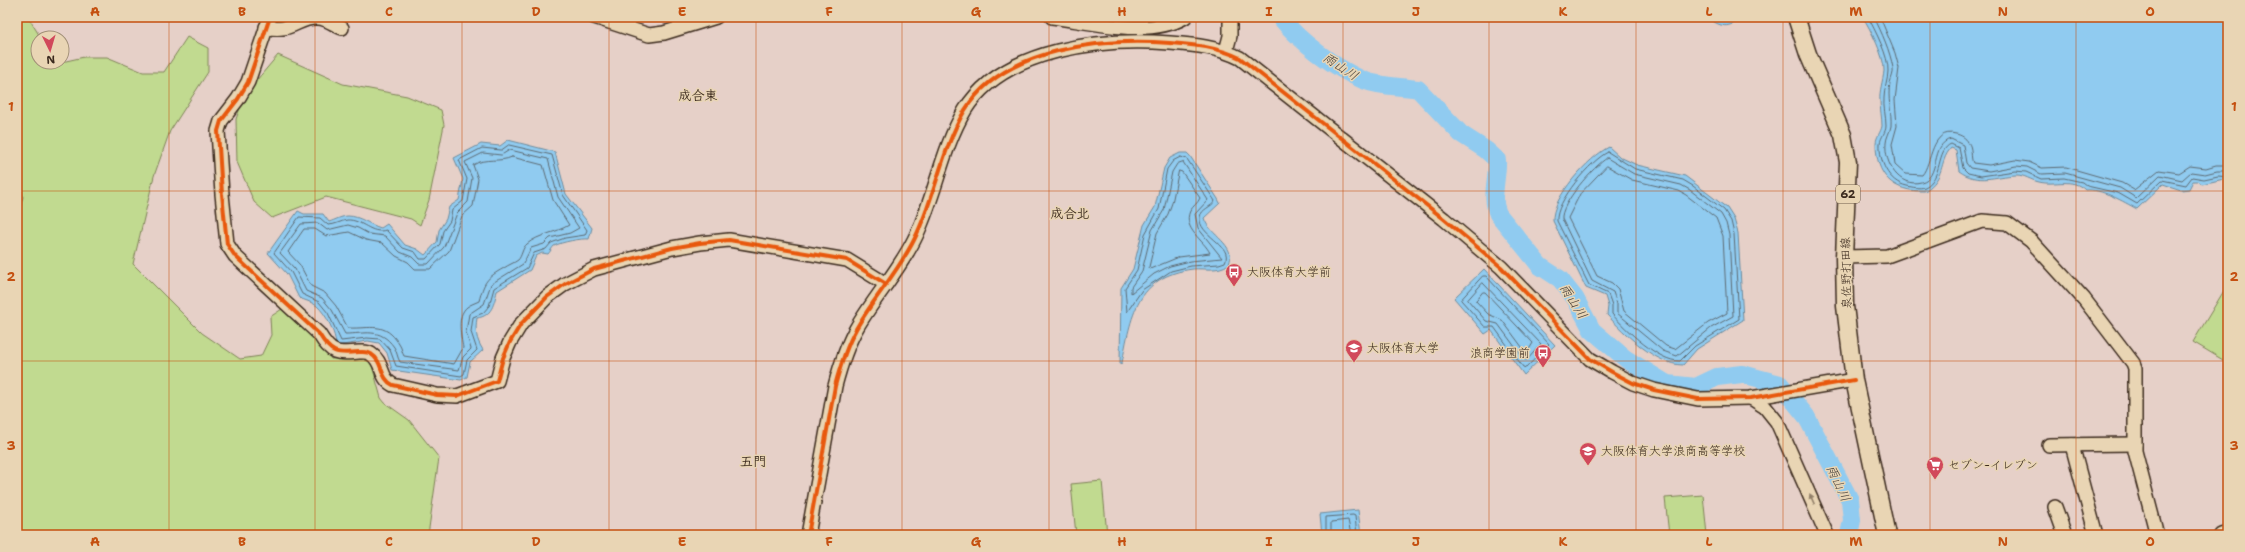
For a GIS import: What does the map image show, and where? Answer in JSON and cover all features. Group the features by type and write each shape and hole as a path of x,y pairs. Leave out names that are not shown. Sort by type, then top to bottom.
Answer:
{"main road":[{"name":"泉佐野打田線","path":"1796,17 1808,54 1843,135 1848,162 1844,257 1845,306 1854,380 1888,535"}],"street":[{"path":"594,17 649,35 664,33 716,17"},
{"path":"1052,17 1143,28 1162,26 1185,17"},
{"path":"1226,51 1230,36 1230,17"},
{"path":"342,28 320,18 310,18 284,29 268,22 248,82 238,100 221,121 218,131 222,194 228,244 235,256 319,334 328,349 340,354 366,352 371,354 380,366 383,376 387,382 393,385 438,395 456,396 497,381 503,358 510,342 521,324 547,298 565,284 594,269 672,248 729,240 847,260 886,284"},
{"path":"808,535 835,386 842,363 856,330 914,240 948,149 966,110 981,91 997,78 1046,53 1082,45 1116,41 1148,42 1204,47 1226,51 1240,58 1273,82 1334,134 1450,224 1501,267 1590,358 1633,383 1676,396 1698,399 1751,398 1854,380"},
{"path":"1844,257 1887,256 1982,221 2007,223 2020,231 2084,299 2133,363 2135,368 2135,451 2157,535"},
{"path":"1751,398 1766,408 1777,422 1828,535"},
{"path":"2049,445 2072,446 2135,444"},
{"path":"2072,446 2096,535"},
{"path":"2055,507 2065,535"},
{"path":"2221,535 2228,533"}],"green space":[{"path":"17,17 28,17 36,30 30,30 30,70 70,70 70,60 84,57 107,57 143,72 164,72 187,37 208,48 208,72 170,131 154,176 133,264 202,333 240,359 261,356 271,335 270,317 285,307 317,335 331,359 357,357 371,362 381,398 385,403 409,420 439,458 428,535 17,535 17,219 23,197 21,189 17,188"},
{"path":"278,55 343,84 407,96 441,110 444,125 429,200 420,225 411,219 326,197 272,218 254,202 237,162 236,119 245,94"},
{"path":"2228,284 2228,363 2193,342"},
{"path":"1102,481 1107,535 1076,535 1071,484"},
{"path":"1703,495 1707,535 1669,535 1665,498"}],"water":[{"path":"1707,17 1741,17 1732,24 1724,26"},
{"path":"1863,17 2228,17 2228,182 2224,179 2202,184 2198,181 2193,181 2189,189 2181,190 2163,184 2137,209 2105,193 2085,190 2075,184 2045,183 2016,175 1987,179 1973,178 1959,171 1956,150 1951,148 1944,159 1936,180 1932,186 1925,191 1913,191 1895,185 1883,173 1877,154 1876,141 1882,126 1880,97 1884,65 1876,43"},
{"path":"508,140 555,152 566,194 592,228 589,239 561,243 554,246 548,254 542,253 536,256 530,270 497,291 492,309 486,315 477,318 477,335 483,350 470,362 467,377 461,380 392,370 387,353 379,343 368,341 336,346 336,341 330,324 324,314 315,305 299,298 287,274 268,253 298,211 304,214 323,214 329,222 341,217 352,216 381,228 387,224 405,245 417,249 425,255 437,242 439,230 446,219 449,207 459,200 463,179 454,158 481,144 500,146"},
{"path":"1609,147 1620,157 1637,165 1685,176 1727,208 1734,219 1738,233 1743,320 1697,349 1683,365 1673,364 1652,354 1632,339 1607,315 1608,306 1605,296 1586,288 1553,221 1554,212 1558,201 1573,179 1601,152"},
{"path":"1180,153 1187,153 1190,156 1220,203 1204,218 1211,230 1229,251 1229,264 1216,269 1193,269 1174,273 1159,280 1148,290 1140,301 1133,315 1122,363 1120,364 1121,288 1133,269 1144,225 1155,207 1164,168 1170,158"},
{"path":"1484,269 1555,345 1524,375 1491,330 1485,334 1454,298"},
{"path":"1358,510 1361,535 1322,535 1320,514"}],"waterway":[{"name":"雨山川","path":"1280,17 1297,35 1318,53 1352,75 1376,84 1418,89 1461,134 1486,150 1497,160 1494,194 1498,214 1540,266 1560,279 1575,298 1592,330 1626,359 1667,384 1696,387 1717,377 1742,374 1780,384 1806,416 1850,500 1852,520 1849,535"}],"cycle path":[{"path":"270,17 248,82 238,99 221,121 218,131 227,244 235,256 319,334 327,346 335,351 345,353 370,353 378,361 385,378 393,385 437,395 457,396 497,381 503,358 510,342 521,324 547,297 565,284 594,269 672,248 729,240 847,260 886,284"},
{"path":"808,535 835,386 846,350 856,329 901,263 914,240 927,208 950,141 965,110 982,89 1004,72 1030,60 1057,51 1086,45 1116,42 1170,43 1215,49 1240,58 1444,219 1501,267 1590,359 1633,383 1654,390 1698,399 1751,398 1854,380"}],"place":[{"name":"大阪体育大学前","path":"1234,287"},
{"name":"大阪体育大学","path":"1354,363"},
{"name":"浪商学園前","path":"1543,368"},
{"name":"大阪体育大学浪商高等学校","path":"1588,466"},
{"name":"セブン-イレブン","path":"1935,480"}],"district":[{"name":"成合東","path":"698,95"},
{"name":"成合北","path":"1070,213"},
{"name":"五門","path":"753,461"}]}
